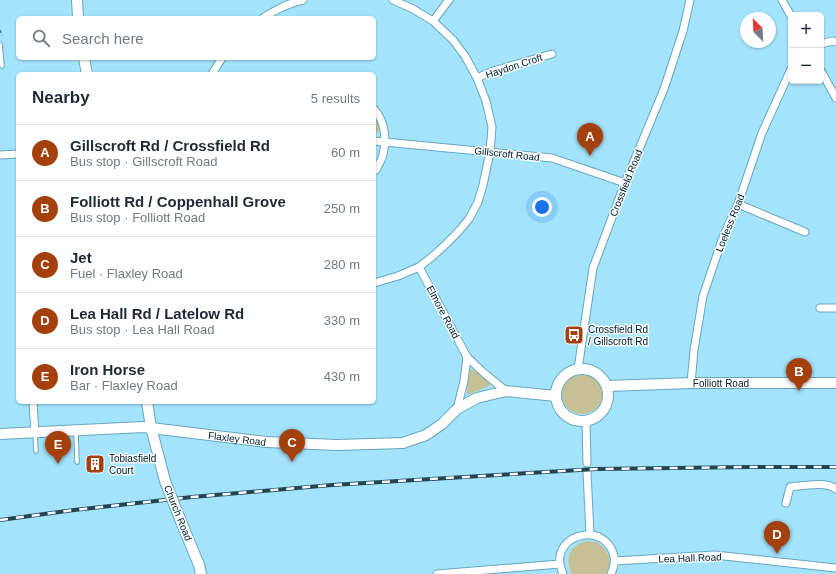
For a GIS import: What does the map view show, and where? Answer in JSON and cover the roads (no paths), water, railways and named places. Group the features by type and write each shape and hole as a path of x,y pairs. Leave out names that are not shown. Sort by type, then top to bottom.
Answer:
{"street":[{"path":"77,0 78,16"},
{"path":"266,16 293,2 303,0"},
{"path":"376,282 398,276 419,267 446,244 469,219 478,202 481,191 490,152 492,127 486,101 466,56 453,40 433,21 413,9 393,0"},
{"path":"433,21 449,0"},
{"name":"Crossfield Road","path":"578,369 593,268 625,183 664,89 683,31 690,0"},
{"path":"782,0 789,12"},
{"path":"824,43 836,42"},
{"name":"Haydon Croft","path":"477,78 493,71 552,54"},
{"path":"84,60 86,72"},
{"path":"213,72 221,60"},
{"name":"Loeless Road","path":"691,383 694,350 703,296 723,237 738,204 762,133 788,76"},
{"path":"824,76 836,98"},
{"path":"376,112 384,127 385,142 382,158 376,170"},
{"name":"Gillscroft Road","path":"376,141 552,158 625,183"},
{"path":"0,155 16,154"},
{"path":"738,204 805,232"},
{"name":"Elmore Road","path":"419,267 467,357 506,391"},
{"path":"820,308 836,308"},
{"path":"457,409 464,381 467,357"},
{"path":"578,369 587,369 596,373 603,379 607,386 608,396 606,405 598,415 594,418 586,420 575,420 566,415 559,406 556,396 558,386 562,378 569,372 578,369"},
{"name":"Folliott Road","path":"607,386 691,383 836,383"},
{"name":"Flaxley Road","path":"0,434 151,427 267,442 337,445 391,444 403,443 426,435 442,424 457,409 477,398 506,391 556,396"},
{"path":"33,404 35,433"},
{"name":"Church Road","path":"147,404 151,427 165,481 199,565 201,574"},
{"path":"586,420 587,463"},
{"path":"587,472 590,534"},
{"path":"786,502 790,487 825,484 833,486 836,489"},
{"path":"563,574 560,564 561,555 565,546 572,539 580,535 590,534 599,537 607,543 612,551 615,561 611,574"},
{"name":"Lea Hall Road","path":"615,561 715,555 836,568"},
{"path":"437,574 560,564"}],"lane":[{"path":"0,44 2,66"},
{"path":"76,430 77,462"},
{"path":"35,433 36,451"}],"railway":[{"path":"0,520 192,497 332,485 596,469 836,467"}],"place":[{"name":"Gillscroft Rd / Crossfield Rd","path":"590,156"},
{"name":"Crossfield Rd / Gillscroft Rd","path":"574,335"},
{"name":"Folliott Rd / Coppenhall Grove","path":"799,391"},
{"name":"Jet","path":"292,462"},
{"name":"Iron Horse","path":"58,464"},
{"name":"Tobiasfield Court","path":"95,464"},
{"name":"Lea Hall Rd / Latelow Rd","path":"777,554"}]}
